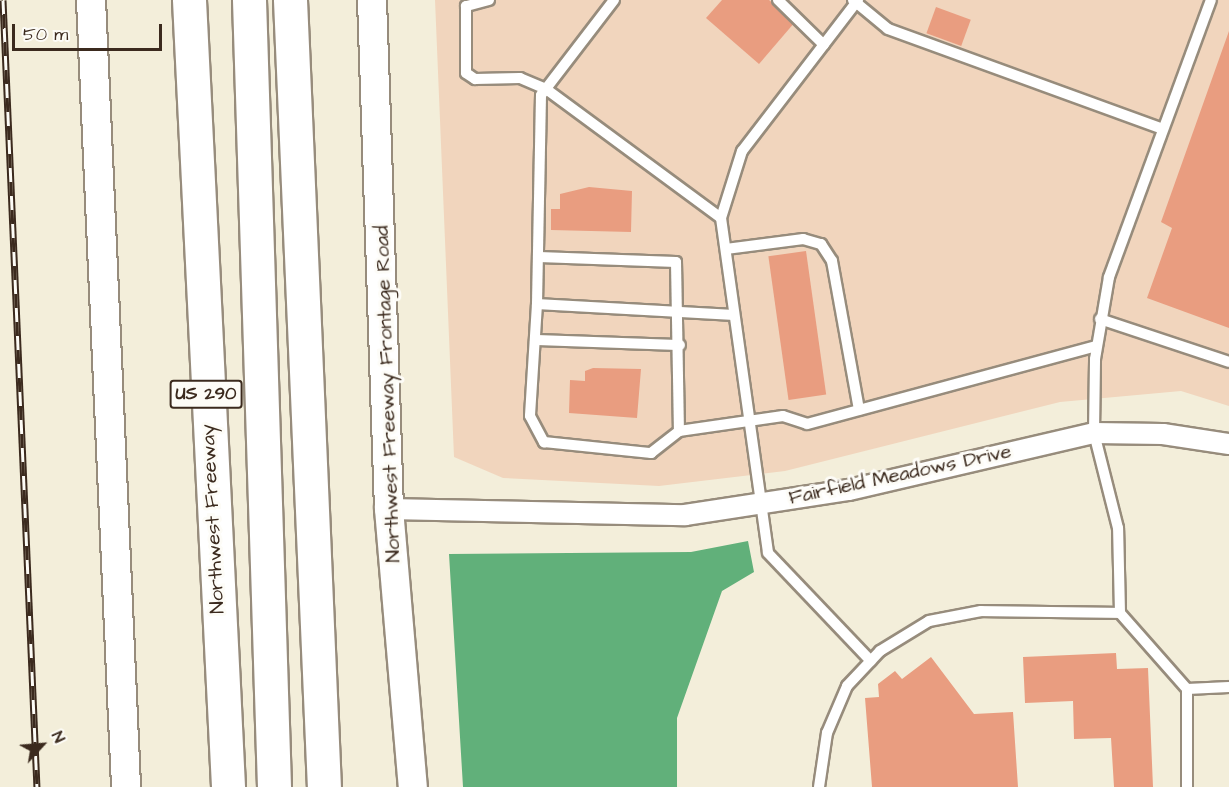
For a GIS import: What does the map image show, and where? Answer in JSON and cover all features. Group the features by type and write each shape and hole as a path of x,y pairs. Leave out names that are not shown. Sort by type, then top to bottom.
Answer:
{"highway":[{"name":"Northwest Freeway","path":"189,0 228,787"},
{"path":"231,0 241,240 267,591"},
{"path":"249,0 274,787"},
{"path":"290,0 324,787"}],"main road":[{"path":"91,0 126,787"},
{"name":"Northwest Freeway Frontage Road","path":"372,0 389,509 413,787"}],"street":[{"name":"Fairfield Meadows Drive","path":"389,509 685,515 849,490 1094,433 1163,434 1229,444"}],"lane":[{"path":"489,0 466,6 466,73 475,79 520,78 546,89 722,218"},
{"path":"614,0 542,95 539,257 530,416 544,442 651,453 679,431 783,416 807,424 1096,346"},
{"path":"778,0 824,45"},
{"path":"1187,787 1187,689 1120,613 1118,528 1094,433 1096,346 1100,319 1160,128 1210,0"},
{"path":"871,661 768,553 748,422 722,218 742,151 856,1 888,29 1160,128"},
{"path":"726,249 802,239 821,244 832,261 859,410"},
{"path":"539,257 676,262 680,345 679,431"},
{"path":"537,304 734,315"},
{"path":"1100,319 1229,362"},
{"path":"535,340 680,345"},
{"path":"819,787 826,734 847,686 871,661 939,619 981,611 1120,613"},
{"path":"1187,689 1229,687"}],"shaded area":[{"path":"435,0 1229,0 1229,406 1181,391 1060,402 785,471 659,486 503,478 454,457"}],"green space":[{"path":"748,541 754,572 722,591 677,718 677,787 463,787 449,554 691,552"}],"building":[{"path":"722,0 769,0 795,22 759,64 706,18"},
{"path":"936,7 971,20 961,46 926,33"},
{"path":"1229,31 1229,328 1147,298 1172,228 1161,222"},
{"path":"589,187 632,191 631,232 551,230 551,209 560,209 560,194"},
{"path":"806,251 826,395 789,400 768,256"},
{"path":"593,368 641,369 637,418 569,413 570,380 585,381 585,371"},
{"path":"1116,653 1117,669 1148,668 1153,787 1114,787 1111,738 1074,739 1073,701 1025,703 1023,657"},
{"path":"931,657 974,714 1013,712 1018,787 872,787 865,698 879,697 878,684 895,671 902,679"}],"railway":[{"path":"3,0 37,787"}]}
